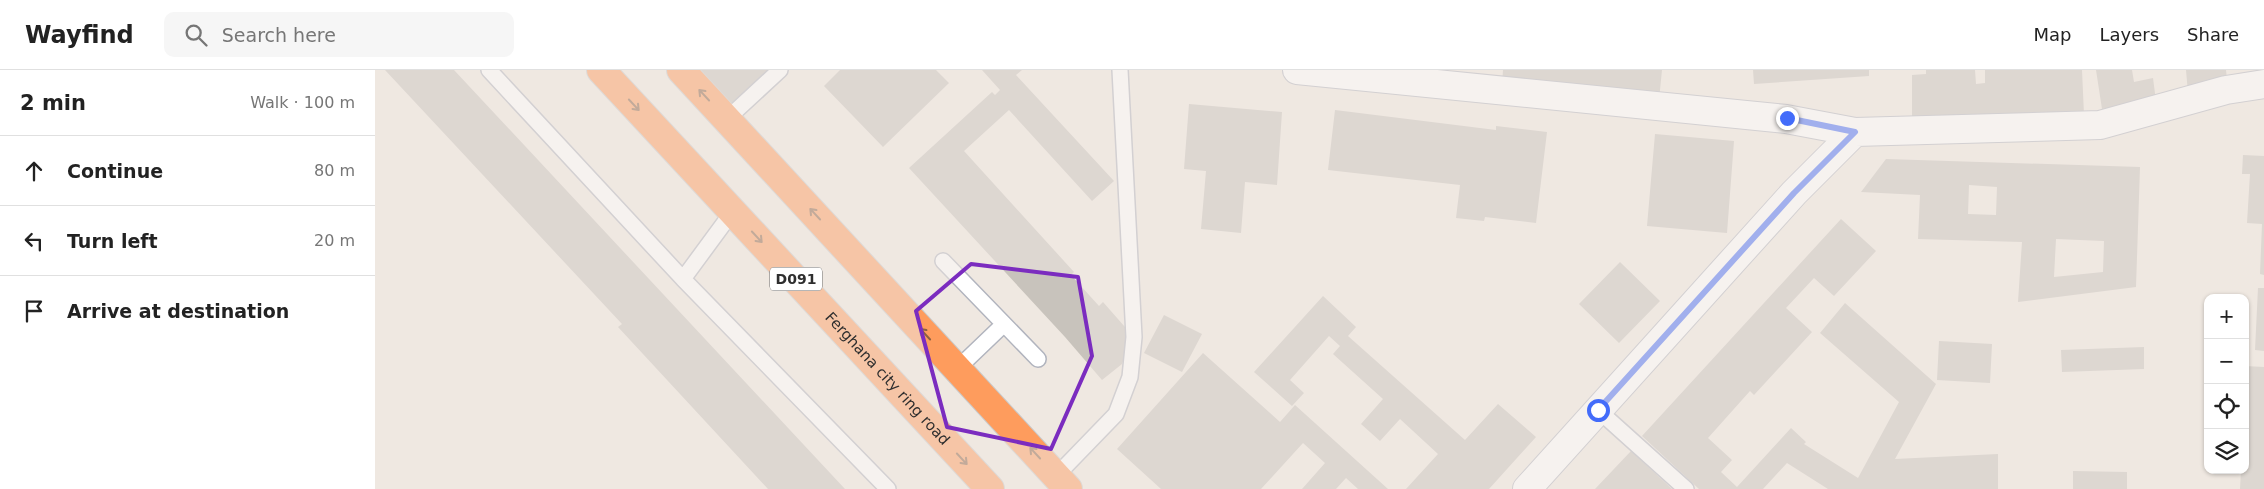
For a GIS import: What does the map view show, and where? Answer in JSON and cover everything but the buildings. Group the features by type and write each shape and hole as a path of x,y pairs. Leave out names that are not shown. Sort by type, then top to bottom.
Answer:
{"highway":[{"name":"Ferghana city ring road","path":"601,70 990,489"},
{"path":"681,70 1062,482"}],"street":[{"path":"1297,70 1787,118 1855,132 2100,125 2226,90 2264,84"},
{"path":"1527,489 1794,193 1855,132"}],"lane":[{"path":"489,70 683,279 888,489"},
{"path":"727,119 780,70"},
{"path":"1062,482 1116,414 1130,377 1134,337 1120,70"},
{"path":"683,279 733,211"},
{"path":"943,261 1039,359"},
{"path":"957,370 1005,324"},
{"path":"1598,410 1686,489"}],"highlighted area":[{"path":"971,264 1078,277 1092,356 1051,449 947,427 916,311"}],"route":[{"path":"1598,410 1794,193 1855,132 1787,118"}]}
